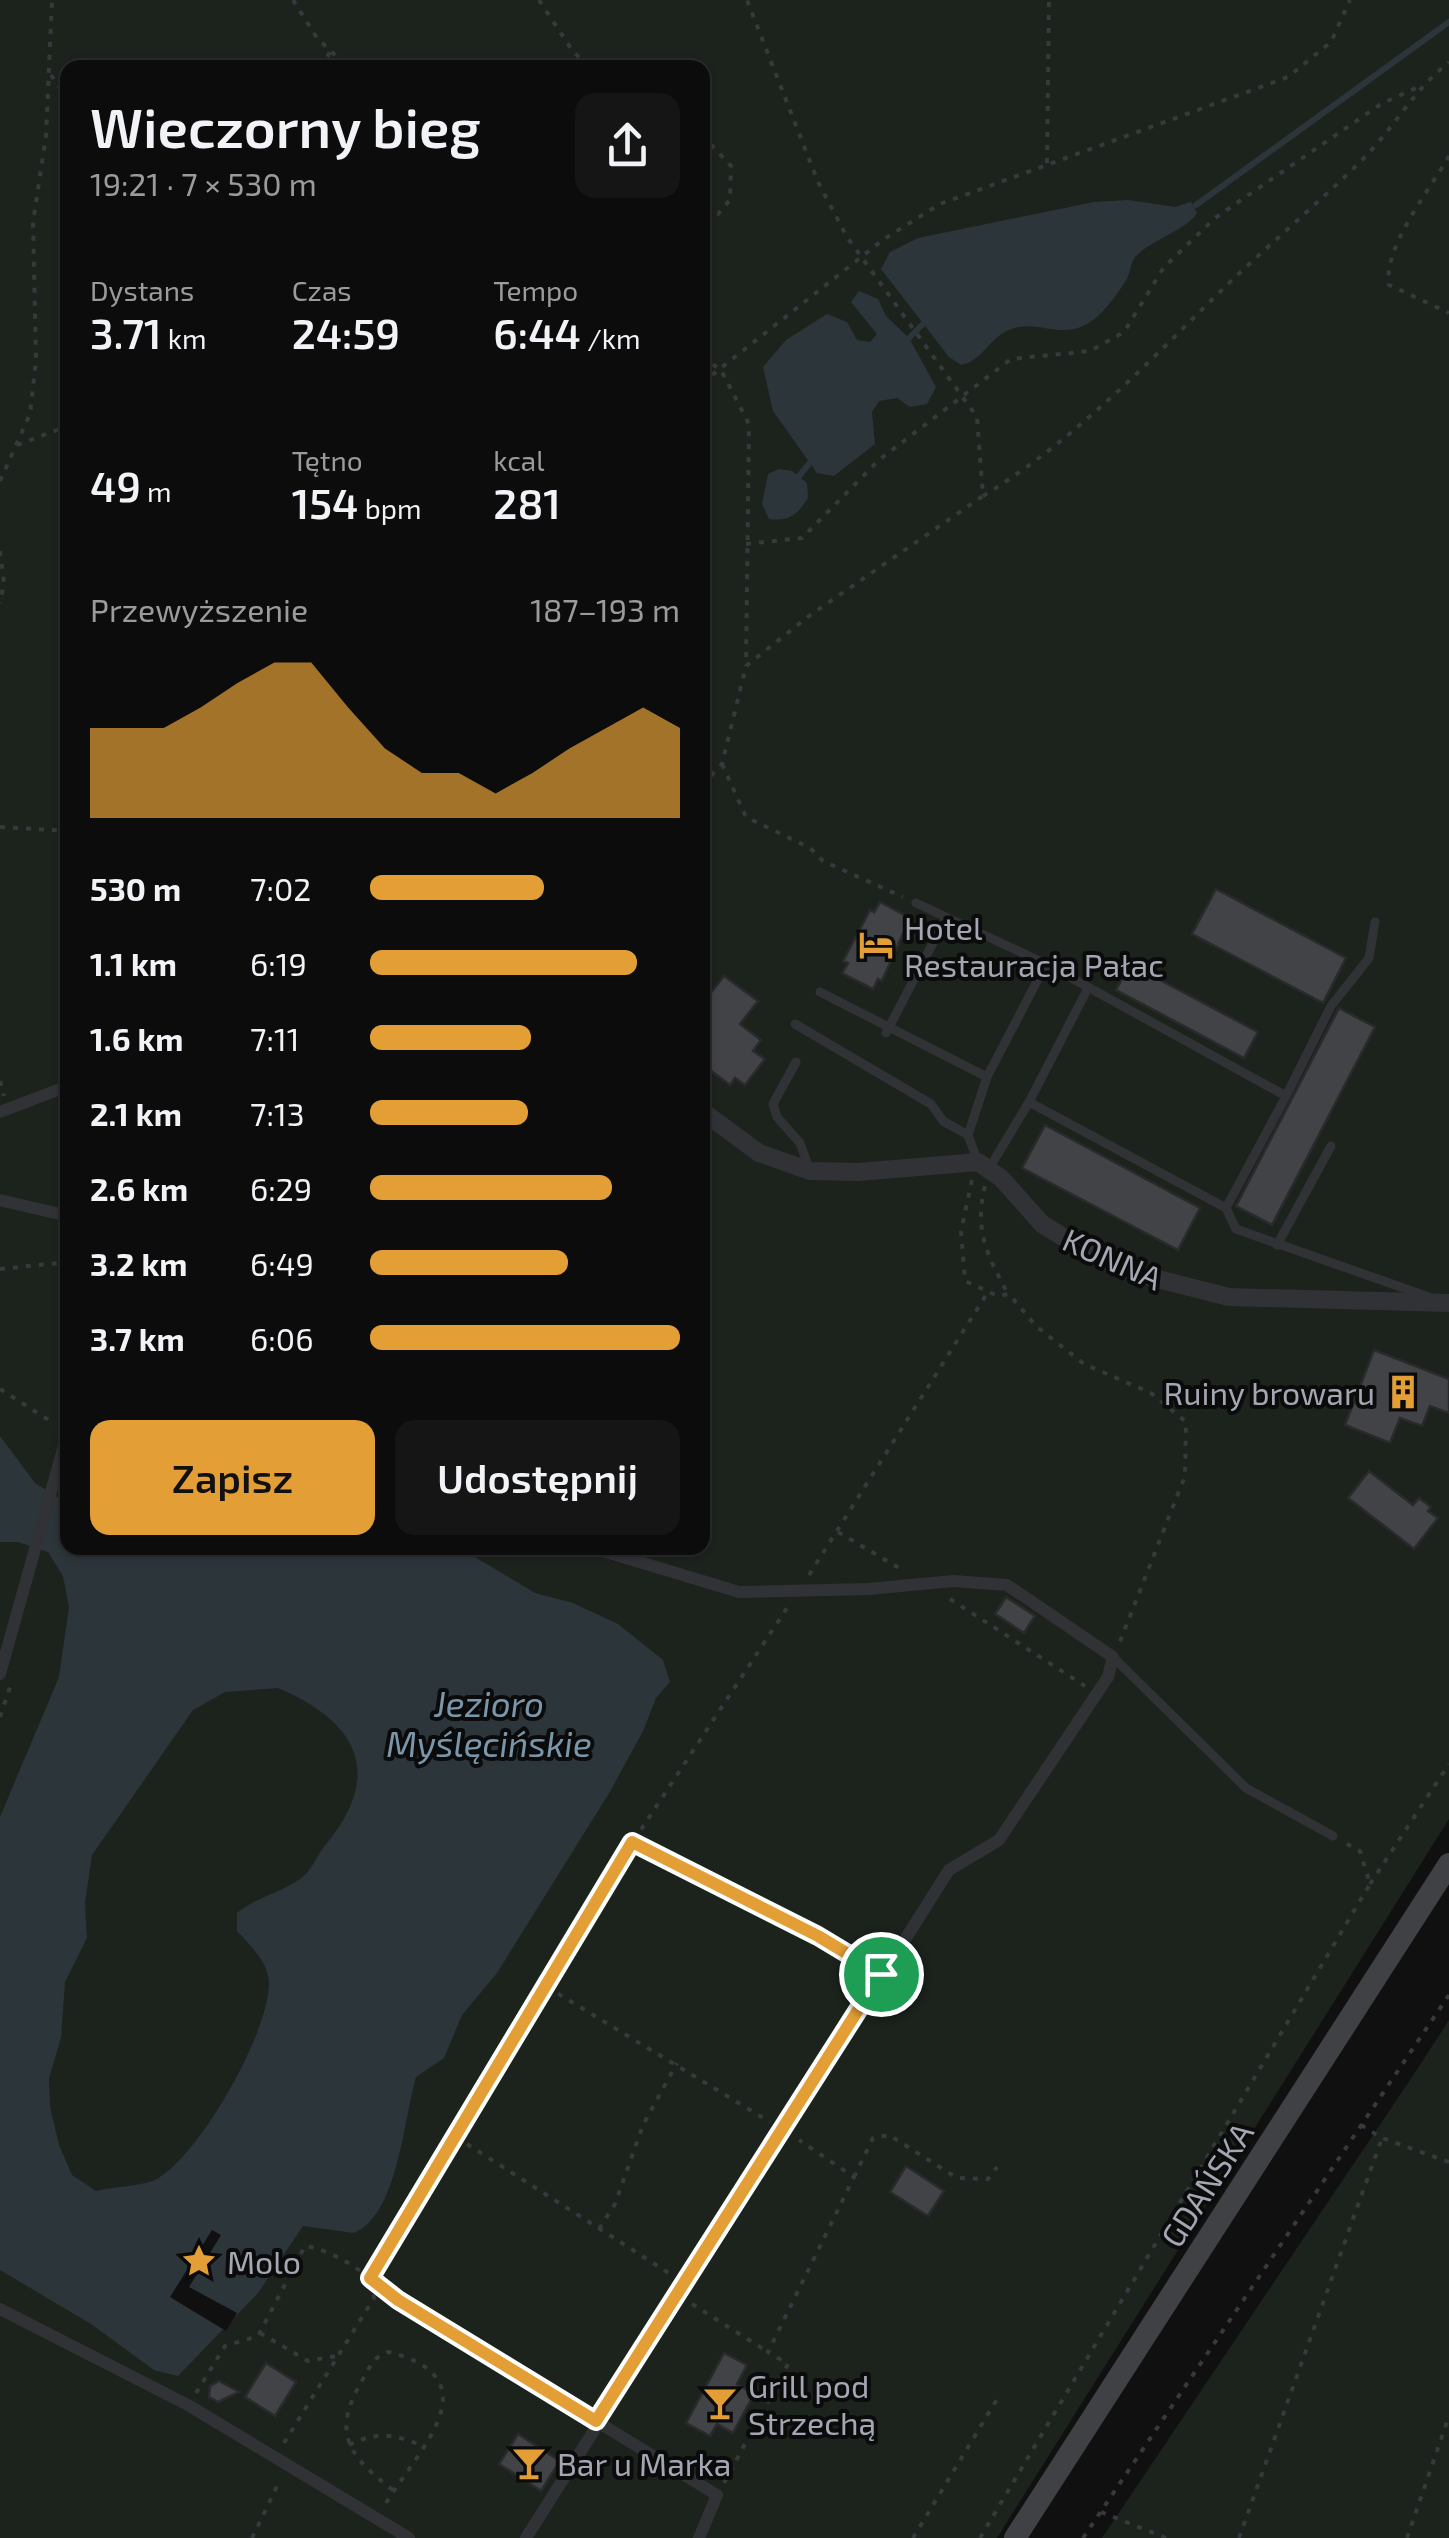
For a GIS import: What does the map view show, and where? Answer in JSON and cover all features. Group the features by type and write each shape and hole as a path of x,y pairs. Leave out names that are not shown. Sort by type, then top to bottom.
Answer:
{"main road":[{"name":"GDAŃSKA","path":"1016,2538 1449,1864"}],"street":[{"path":"0,1112 60,1089"},
{"path":"710,1116 759,1154 810,1171 984,1164"},
{"name":"KONNA","path":"984,1164 1042,1224 1092,1255 1138,1274 1229,1297 1443,1301"},
{"path":"0,1200 60,1214"},
{"path":"0,1674 35,1560 60,1455"},
{"path":"526,2538 596,2421 948,1870 999,1840 1097,1694 1113,1658 1007,1584 986,1580 739,1592 616,1555"},
{"path":"0,2309 188,2405 278,2463 409,2538"},
{"path":"596,2421 718,2495 699,2538"}],"lane":[{"path":"916,903 1046,964 1286,1096"},
{"path":"888,1030 946,918"},
{"path":"1226,1208 1331,1006 1369,958 1375,922"},
{"path":"968,1135 987,1077 1046,964"},
{"path":"795,1024 931,1104 943,1122 968,1135 984,1164 1029,1102 1088,988"},
{"path":"820,992 888,1030 987,1077"},
{"path":"796,1062 773,1104 777,1117 800,1144 810,1171"},
{"path":"1029,1102 1226,1208 1236,1229 1443,1301"},
{"path":"1277,1245 1331,1146"},
{"path":"1113,1658 1246,1788 1333,1836"}],"path":[{"path":"0,481 30,414 36,360 33,222 46,136 52,0"},
{"path":"293,0 297,12 340,60"},
{"path":"540,0 582,60"},
{"path":"748,0 818,182 862,258 977,417 983,496"},
{"path":"1047,163 1048,0"},
{"path":"710,378 862,258 940,204 1288,76 1330,42 1350,0"},
{"path":"326,60 330,52"},
{"path":"746,544 802,538 879,460 1011,359 1090,350 1124,332 1164,267 1215,218 1381,104 1418,87 1449,62"},
{"path":"49,72 60,88"},
{"path":"746,666 809,616 1067,437 1324,198 1389,132 1418,87"},
{"path":"710,144 731,166 730,200 718,214 710,214"},
{"path":"1449,156 1396,243 1387,275 1389,285 1449,313"},
{"path":"710,362 721,370 749,424 746,666 722,764 710,777"},
{"path":"16,445 60,429"},
{"path":"0,551 0,603"},
{"path":"722,764 746,817 810,848 823,861 916,903"},
{"path":"0,828 60,831"},
{"path":"984,1164 978,1216 980,1240 1008,1294 1036,1326 1084,1364 1150,1393 1186,1422 1186,1476 1113,1658"},
{"path":"967,1198 961,1231 966,1281 988,1292 1008,1294"},
{"path":"0,1269 60,1263"},
{"path":"252,2538 278,2463 374,2298 370,2278 632,1842 837,1532 988,1292"},
{"path":"0,1389 60,1428"},
{"path":"837,1532 1097,1694"},
{"path":"980,2538 1370,1884 1449,1764"},
{"path":"1333,1836 1360,1851 1370,1884"},
{"path":"632,1842 818,1936 881,1974"},
{"path":"1084,2538 1449,1995"},
{"path":"599,2229 620,2193 642,2125 676,2064"},
{"path":"1361,2125 1382,2138 1449,2162"},
{"path":"854,2177 873,2138 889,2135 957,2178 988,2179 997,2167"},
{"path":"456,2137 599,2229 768,2352"},
{"path":"1239,2538 1382,2138"},
{"path":"188,2405 225,2346 260,2333 305,2246 318,2248 370,2278 398,2300 596,2421"},
{"path":"260,2333 308,2361 337,2356"},
{"path":"389,2352 440,2380 446,2394 444,2413 394,2491 361,2466 349,2446 344,2417 374,2360 389,2352"},
{"path":"913,2538 999,2396"},
{"path":"1407,2538 1449,2416"},
{"path":"349,2446 370,2434 396,2435 422,2446"},
{"path":"1100,2511 1166,2538"}],"shaded area":[{"path":"0,0 1449,0 1449,1819 997,2538 0,2538"},
{"path":"1449,2020 1449,2538 1102,2538 1414,2074"}],"water":[{"path":"1128,200 1175,207 1191,202 1197,213 1135,257 1123,285 1091,321 1064,330 1014,328 997,337 974,360 961,365 949,357 881,269 890,252 918,238 1094,202"},
{"path":"859,291 878,299 886,316 909,338 936,387 927,404 910,407 897,398 879,401 872,412 875,444 834,476 817,473 773,411 763,367 786,340 827,314 847,322 857,340 870,342 877,334 851,302"},
{"path":"779,469 792,471 807,483 808,498 792,516 769,519 762,504 768,474"},
{"name":"Jezioro Myślęcińskie","path":"0,1436 35,1483 60,1499 60,1555 472,1555 535,1593 573,1603 618,1624 663,1660 670,1682 656,1698 611,1790 497,1973 462,2015 444,2058 416,2077 397,2163 381,2207 369,2223 354,2233 303,2226 258,2293 178,2376 154,2370 91,2324 0,2270 0,1817 59,1677 69,1607 63,1576 48,1552 18,1542 0,1542","holes":["278,1688 327,1716 354,1751 358,1771 355,1793 345,1817 305,1875 237,1913 237,1931 258,1954 269,1982 258,2031 245,2060 211,2120 174,2166 151,2182 96,2191 72,2175 59,2145 50,2107 49,2078 61,2038 65,1982 87,1938 85,1903 92,1855 193,1710 225,1692"]}],"pier":[{"name":"Molo","path":"212,2230 221,2235 189,2287 237,2313 226,2331 170,2297"}],"building":[{"path":"1216,889 1346,958 1323,1003 1192,934"},
{"name":"Hotel Restauracja Pałac","path":"880,902 910,918 882,981 878,979 873,989 842,973 848,963 843,961 870,910 874,912"},
{"path":"1130,964 1258,1032 1244,1058 1116,990"},
{"path":"724,976 758,1001 740,1024 761,1040 753,1051 765,1059 745,1085 735,1078 730,1085 710,1070 710,994"},
{"path":"1339,1008 1375,1027 1272,1225 1236,1206"},
{"path":"1045,1125 1200,1208 1178,1250 1022,1168"},
{"name":"Ruiny browaru","path":"1374,1350 1449,1379 1449,1413 1430,1406 1422,1426 1400,1418 1390,1443 1345,1425"},
{"name":"Ruiny browaru","path":"1369,1471 1413,1505 1419,1498 1438,1518 1414,1549 1348,1498"},
{"path":"1006,1597 1035,1616 1024,1633 995,1614"},
{"path":"906,2166 944,2191 928,2216 890,2192"},
{"path":"724,2353 747,2365 737,2384 754,2394 733,2433 717,2424 710,2436 686,2423"},
{"path":"266,2363 296,2382 275,2416 245,2397"},
{"path":"219,2381 239,2392 218,2402 209,2397 210,2386"},
{"name":"Bar u Marka","path":"518,2434 560,2461 541,2491 499,2464"}],"waterway":[{"path":"1196,205 1449,22"},
{"path":"909,338 922,325"},
{"path":"799,476 809,464"}],"place":[{"name":"Hotel Restauracja Pałac","path":"876,945"},
{"name":"Ruiny browaru","path":"1403,1392"},
{"name":"Molo","path":"199,2261"},
{"name":"Grill pod Strzechą","path":"720,2403"},
{"name":"Bar u Marka","path":"529,2463"}],"route":[{"path":"632,1842 818,1936 881,1974 596,2421 398,2300 370,2278 632,1842"}]}
